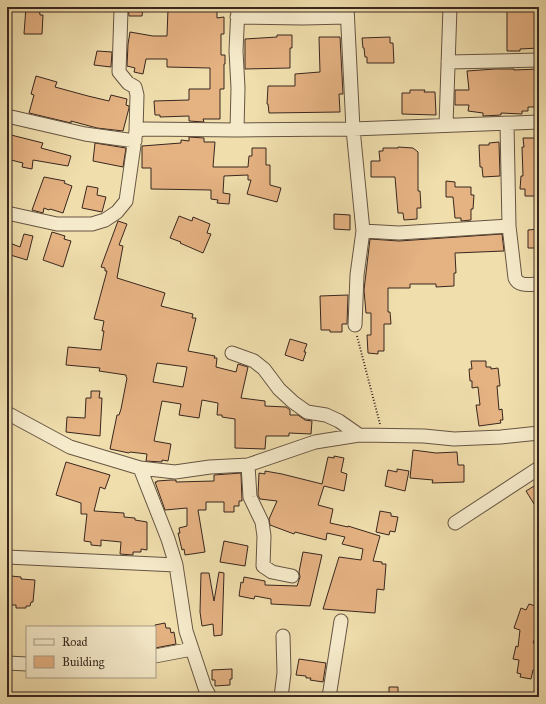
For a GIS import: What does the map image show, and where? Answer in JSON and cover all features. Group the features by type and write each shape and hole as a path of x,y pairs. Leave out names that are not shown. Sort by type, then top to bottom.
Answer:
{"street":[{"path":"7,212 57,224 92,224 106,220 117,212 126,201 136,136 138,95 135,87 119,72 120,7"},
{"path":"446,125 450,7"},
{"path":"237,130 238,88 236,51 238,12 303,18 347,12 353,129 363,231 357,275 354,325"},
{"path":"448,62 539,60"},
{"path":"7,116 85,134 136,136 144,129 353,129 539,122"},
{"path":"507,124 509,226 515,278 520,284 539,284"},
{"path":"363,231 398,233 509,226"},
{"path":"232,353 254,361 264,369 279,389 307,412 326,416 339,421 359,435"},
{"path":"7,413 70,447 140,468 175,472 210,466 248,465 315,442 359,435 424,436 454,439 501,437 539,433"},
{"path":"248,465 250,497 262,522 264,536 263,566 272,572 292,576"},
{"path":"140,468 176,565 186,631 205,688 210,697"},
{"path":"455,523 539,468"},
{"path":"7,557 176,565"},
{"path":"329,697 341,621"},
{"path":"281,697 284,673 284,636"},
{"path":"156,656 192,649"},
{"path":"7,663 26,664"}],"path":[{"path":"354,325 383,435"}],"building":[{"path":"26,7 39,7 40,15 43,15 42,34 24,34"},
{"path":"128,7 143,7 142,16 129,16"},
{"path":"173,7 217,7 217,18 224,17 224,34 221,34 221,55 225,55 225,64 224,89 220,89 220,119 203,119 204,122 189,121 189,116 160,117 160,115 155,115 154,101 189,100 189,89 210,89 210,68 167,67 167,59 146,59 143,74 134,72 135,68 127,66 130,32 153,36 167,36 168,9 173,9"},
{"path":"507,7 539,7 539,48 520,49 520,51 507,51"},
{"path":"277,35 292,35 292,48 290,48 290,68 245,69 245,39 277,37"},
{"path":"319,37 340,37 343,94 339,94 340,112 269,113 267,104 268,86 295,86 295,74 320,72"},
{"path":"390,37 390,43 393,43 394,63 367,63 362,38"},
{"path":"97,51 112,52 111,67 94,65"},
{"path":"495,69 539,69 539,107 528,107 528,111 522,111 522,114 501,113 501,115 483,116 483,113 468,111 469,105 455,105 455,90 469,90 467,71"},
{"path":"36,76 57,82 55,87 88,96 109,101 111,95 127,99 126,105 129,106 129,108 123,131 97,128 71,121 71,123 29,113 34,95 31,94"},
{"path":"410,90 435,92 436,115 402,114 402,93 410,93"},
{"path":"7,134 43,143 41,148 71,156 68,166 33,160 32,169 22,167 23,163 7,159"},
{"path":"189,137 204,138 204,142 215,142 213,167 248,167 249,156 252,156 252,148 266,148 266,165 270,165 270,185 281,188 277,202 247,194 251,180 248,180 248,175 224,176 223,193 230,194 229,204 217,203 218,200 211,199 211,190 151,189 151,168 142,168 142,146 181,143 181,140 189,141"},
{"path":"523,138 538,138 539,141 539,196 525,196 525,189 520,189 521,176 523,176"},
{"path":"499,142 500,176 483,177 482,167 480,167 479,145 489,145 489,143"},
{"path":"95,143 126,148 123,167 93,161"},
{"path":"383,148 413,148 418,152 418,191 420,191 421,208 417,208 417,219 404,220 403,213 398,213 395,177 371,177 371,161 380,161 379,151 383,151"},
{"path":"44,177 65,181 64,183 72,186 63,213 44,208 43,213 32,210"},
{"path":"446,181 455,182 455,187 471,187 471,195 474,195 473,209 471,209 471,220 461,221 461,218 455,218 453,197 446,197"},
{"path":"87,186 98,188 97,195 106,197 102,212 82,208"},
{"path":"334,214 350,215 350,230 334,229"},
{"path":"179,216 192,221 193,217 210,224 207,233 211,234 203,253 170,238"},
{"path":"118,221 127,224 119,245 123,246 117,278 165,293 161,306 193,314 192,318 196,318 188,351 215,356 214,358 217,358 216,367 236,372 238,364 248,367 241,398 265,401 265,406 286,407 290,410 290,415 298,415 305,420 312,421 311,434 289,433 289,436 266,436 265,449 235,448 235,419 217,415 218,403 202,400 199,418 179,415 181,404 162,401 154,441 171,444 168,461 146,461 147,454 129,453 110,449 117,415 119,415 121,409 127,378 126,375 99,371 100,368 66,365 68,347 101,350 104,321 94,319 107,271 105,271 105,268 101,267","holes":["157,363 187,367 183,387 153,382"]},
{"path":"539,229 539,248 528,248 528,230"},
{"path":"52,232 65,236 64,239 71,241 63,267 43,260"},
{"path":"24,234 33,236 27,260 7,254 7,242 20,247"},
{"path":"502,234 504,251 455,253 456,273 454,273 454,286 436,287 436,284 410,284 410,288 388,288 388,312 390,312 391,324 384,324 384,351 378,351 378,354 368,353 367,335 371,335 371,313 366,313 364,290 370,239 399,241"},
{"path":"348,295 347,324 342,324 342,332 321,330 320,296"},
{"path":"290,339 307,344 303,361 285,355"},
{"path":"471,361 486,361 486,367 491,367 491,369 498,368 500,386 497,386 499,410 502,409 503,420 500,420 501,423 479,426 476,405 480,405 478,387 472,388 472,381 470,381 469,369 472,369"},
{"path":"91,391 100,391 99,398 102,398 100,436 66,432 67,417 85,418 86,398 91,398"},
{"path":"413,450 436,453 457,452 458,465 464,465 464,482 432,483 433,480 410,478"},
{"path":"334,456 344,458 341,472 347,474 344,491 324,486 318,505 333,509 330,523 348,526 380,536 373,561 386,564 384,590 377,589 375,613 323,609 339,557 361,560 363,549 342,544 345,537 327,533 326,540 295,532 294,534 270,525 269,519 277,501 260,499 258,495 259,473 265,474 265,471 322,484 328,457 334,458"},
{"path":"66,462 110,475 105,489 100,487 94,511 124,513 124,517 135,518 135,520 147,522 147,550 141,549 141,552 133,552 133,555 120,554 121,542 101,540 101,546 91,545 91,542 84,541 87,514 81,514 81,503 56,495"},
{"path":"397,469 409,471 405,491 385,486 388,470 397,472"},
{"path":"241,473 242,501 239,501 239,506 234,506 234,512 224,512 224,502 206,502 206,510 198,510 205,552 185,555 184,549 182,550 178,533 180,533 179,528 187,526 187,508 165,510 155,482 171,480 176,480 176,482 214,481 214,475"},
{"path":"539,483 539,512 526,491"},
{"path":"380,511 391,513 391,516 398,517 395,532 390,531 389,535 376,532"},
{"path":"224,541 248,546 245,566 220,562"},
{"path":"303,552 322,555 310,606 271,604 271,599 255,596 254,599 239,596 241,582 243,583 244,577 265,581 265,585 297,586 300,577 299,572"},
{"path":"219,572 224,573 222,635 214,636 213,624 202,626 200,612 201,573 209,573 214,601"},
{"path":"11,576 21,577 21,579 35,580 33,602 31,602 30,606 26,606 26,608 16,608 16,605 9,605"},
{"path":"529,604 539,607 539,628 533,643 539,644 539,671 533,670 531,679 520,677 521,674 517,673 519,660 513,659 516,646 518,647 520,630 514,628 521,608 526,610"},
{"path":"165,623 166,628 170,628 171,633 174,632 176,644 156,648 155,625"},
{"path":"299,659 326,663 323,682 310,680 311,678 306,678 306,676 296,675"},
{"path":"232,669 232,679 230,679 230,685 215,686 215,680 212,680 212,670"},
{"path":"389,687 398,687 398,697 389,697"}]}
